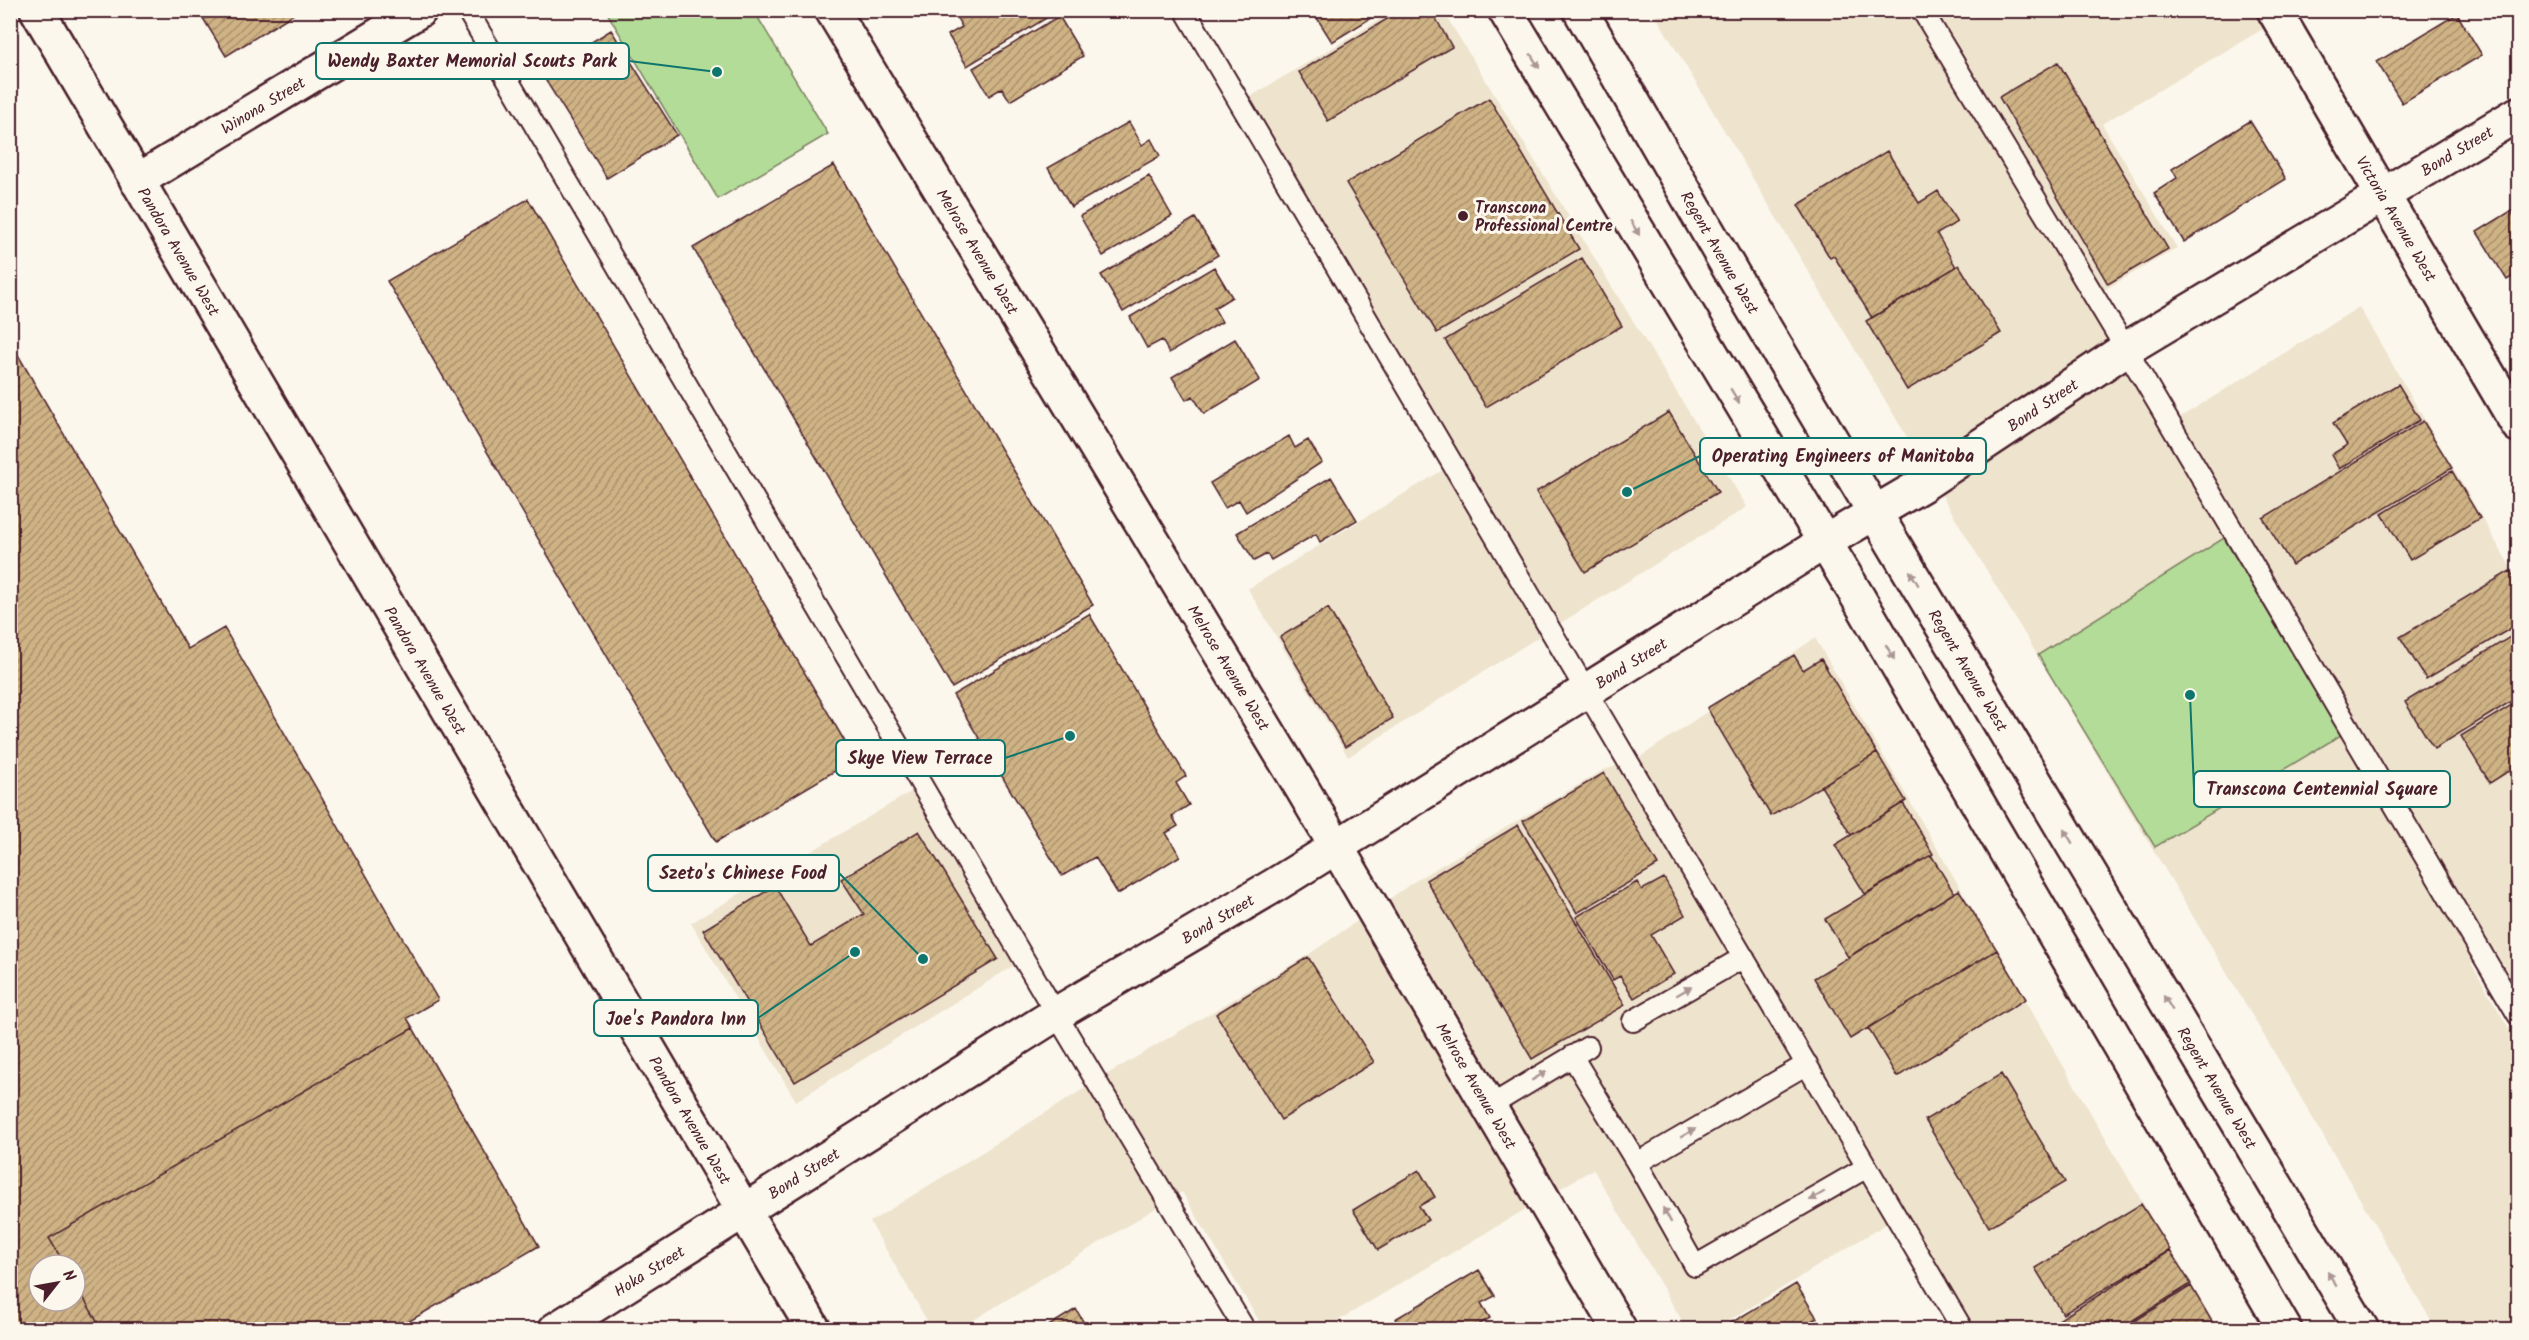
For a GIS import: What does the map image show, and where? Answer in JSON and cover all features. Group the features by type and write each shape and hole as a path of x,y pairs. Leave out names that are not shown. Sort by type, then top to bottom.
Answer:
{"street":[{"name":"Pandora Avenue West","path":"37,10 814,1329"},
{"name":"Winona Street","path":"137,181 420,10"},
{"name":"Melrose Avenue West","path":"832,10 1336,847 1620,1329"},
{"path":"1505,10 1823,543 1862,604 2285,1329"},
{"name":"Regent Avenue West","path":"1580,10 1875,512 2362,1329"},
{"name":"Victoria Avenue West","path":"2274,10 2518,425"},
{"name":"Bond Street","path":"743,1210 1056,1014 1336,847 1823,543 1922,485 2126,349 2518,114"},
{"name":"Hoka Street","path":"555,1329 625,1288 743,1210"}],"lane":[{"path":"467,10 1056,1014 1245,1329"},
{"path":"1185,10 1963,1329"},
{"path":"1922,10 2126,349 2518,1015"},
{"path":"1634,1021 1744,957"},
{"path":"1490,1106 1580,1051 1637,1163 1695,1266 1867,1167"},
{"path":"1637,1163 1807,1064"}],"shaded area":[{"path":"1394,11 1443,11 1747,507 1556,626 1463,458 1248,98"},
{"path":"1653,11 2266,11 2273,23 2102,124 2177,248 2085,301 2161,429 2359,307 2518,580 2518,990 2494,949 2471,963 2518,1044 2518,1329 2436,1329 2287,1074"},
{"path":"1443,470 1540,636 1348,757 1248,589"},
{"path":"1815,638 2216,1329 1974,1329 1904,1213 1715,1329 1687,1329 1593,1169 1324,1329 1264,1329 1182,1192 959,1329 932,1329 870,1222 1111,1072 1308,955 1421,877 1604,770 1639,758"},
{"path":"919,787 1021,961 796,1101 691,923"}],"green space":[{"path":"606,11 754,11 828,134 718,199"},
{"path":"2224,538 2341,735 2155,847 2038,655"}],"building":[{"path":"198,10 300,10 226,56"},
{"path":"958,10 1044,10 1048,17 967,66 948,35 962,27 954,13"},
{"path":"1312,10 1384,10 1332,42"},
{"path":"1402,10 1431,10 1452,47 1328,121 1299,72"},
{"path":"2457,14 2482,55 2402,103 2377,62"},
{"path":"1059,16 1083,56 1010,101 1002,88 989,96 973,68"},
{"path":"611,30 677,135 607,178 541,73"},
{"path":"2058,62 2168,249 2108,284 1999,97"},
{"name":"Transcona Professional Centre","path":"1489,98 1579,249 1437,333 1346,183"},
{"path":"2250,121 2286,179 2184,242 2154,193 2177,178 2172,169"},
{"path":"1129,122 1142,145 1151,139 1160,156 1071,207 1048,168"},
{"path":"1887,151 1919,203 1938,191 1957,222 1937,234 1956,267 1872,318 1834,256 1830,258 1798,205"},
{"path":"834,165 1093,605 952,688 693,248"},
{"path":"1149,176 1172,216 1103,256 1080,216"},
{"path":"528,199 855,759 716,842 387,281"},
{"path":"2511,211 2516,219 2518,218 2518,273 2507,280 2477,232"},
{"path":"1195,218 1218,255 1123,312 1101,275"},
{"path":"1582,258 1622,326 1486,407 1445,340"},
{"path":"1959,265 2001,333 1907,390 1866,321"},
{"path":"1214,267 1232,297 1214,308 1222,322 1169,353 1162,340 1147,348 1130,317"},
{"path":"1235,339 1260,380 1204,414 1193,396 1186,400 1172,377"},
{"path":"10,341 188,649 224,628 438,1000 407,1018 413,1028 49,1238 58,1253 27,1253 27,1313 87,1313 87,1304 102,1330 10,1330"},
{"path":"2398,384 2420,420 2339,469 2331,455 2347,445 2333,423"},
{"path":"1669,412 1718,492 1585,572 1536,492"},
{"path":"2423,421 2452,468 2292,565 2263,518"},
{"path":"1289,436 1295,448 1308,440 1322,462 1246,512 1239,500 1225,508 1210,483"},
{"path":"2452,471 2480,518 2410,560 2382,514"},
{"path":"1331,477 1357,520 1320,542 1316,534 1271,560 1267,554 1254,561 1237,533"},
{"path":"2510,571 2518,585 2518,624 2426,679 2400,637"},
{"path":"1328,608 1393,718 1345,747 1280,637"},
{"path":"1089,614 1186,776 1176,783 1189,805 1172,816 1178,826 1166,833 1180,856 1118,894 1095,857 1062,876 953,695"},
{"path":"2518,632 2518,697 2434,749 2405,702"},
{"path":"1794,655 1803,670 1821,659 1877,753 1771,816 1707,708"},
{"path":"2518,701 2518,765 2490,783 2461,736"},
{"path":"1877,753 1906,801 1851,835 1821,786"},
{"path":"1604,773 1658,865 1577,913 1523,821"},
{"path":"1903,803 1933,854 1865,894 1835,845"},
{"path":"1518,825 1625,1005 1532,1059 1426,880"},
{"path":"919,831 998,959 795,1082 703,930 775,886 811,946 864,914 841,879"},
{"path":"1931,855 1954,893 1848,957 1825,919"},
{"path":"1664,878 1685,915 1651,935 1674,974 1634,998 1620,976 1613,980 1576,917 1637,882 1642,890"},
{"path":"1959,890 1997,950 1850,1039 1814,978"},
{"path":"1997,950 2026,999 1897,1077 1868,1028"},
{"path":"1308,957 1374,1062 1281,1120 1216,1014"},
{"path":"413,1028 539,1246 394,1330 102,1330 87,1304 87,1253 58,1253 49,1238"},
{"path":"2001,1074 2065,1182 1989,1227 1925,1120"},
{"path":"1419,1170 1435,1197 1419,1206 1428,1220 1378,1250 1353,1210"},
{"path":"2141,1204 2170,1250 2063,1314 2035,1268"},
{"path":"2170,1251 2191,1284 2117,1330 2056,1330 2052,1324"},
{"path":"1479,1270 1495,1296 1481,1303 1490,1318 1470,1330 1401,1330 1395,1319"},
{"path":"1796,1284 1817,1318 1797,1330 1732,1330 1729,1324"},
{"path":"2191,1286 2217,1330 2120,1330"},
{"path":"1076,1309 1088,1330 1042,1330"}],"place":[{"name":"Wendy Baxter Memorial Scouts Park","path":"717,72"},
{"name":"Transcona Professional Centre","path":"1463,216"},
{"name":"Operating Engineers of Manitoba","path":"1627,492"},
{"name":"Transcona Centennial Square","path":"2190,695"},
{"name":"Skye View Terrace","path":"1070,736"},
{"name":"Joe's Pandora Inn","path":"855,952"},
{"name":"Szeto's Chinese Food","path":"923,959"}]}
